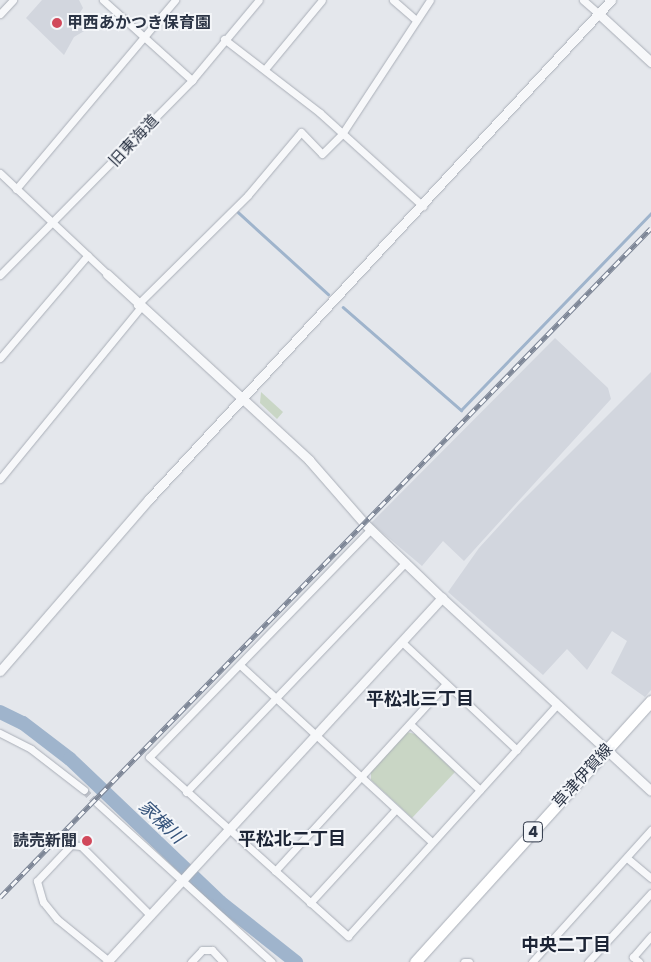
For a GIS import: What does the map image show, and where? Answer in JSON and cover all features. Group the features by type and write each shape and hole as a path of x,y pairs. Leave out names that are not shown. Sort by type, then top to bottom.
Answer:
{"main road":[{"name":"草津伊賀線","path":"415,962 651,701"}],"street":[{"path":"0,14 13,0"},
{"path":"103,0 192,80"},
{"path":"16,189 175,0"},
{"name":"旧東海道","path":"0,274 192,80 224,39 259,0"},
{"path":"265,69 322,0"},
{"path":"393,0 414,18"},
{"path":"0,479 139,306 242,202 301,132 322,154 342,134 414,18 430,0"},
{"path":"583,0 651,62"},
{"path":"0,671 240,400 423,206 611,0"},
{"path":"224,39 265,69 423,206"},
{"path":"0,173 3,182 16,189 54,221 139,306 240,400 309,460 371,529 442,598 651,791"},
{"path":"0,358 88,255"},
{"path":"371,529 149,757 186,792 348,936 558,705"},
{"path":"186,792 406,562"},
{"path":"150,914 80,846 71,845 36,881 43,902 57,919 109,962 150,914 403,643 442,598"},
{"path":"403,643 517,750"},
{"path":"240,665 432,842"},
{"path":"275,871 446,684"},
{"path":"410,724 480,790"},
{"path":"0,733 31,750 84,790"},
{"path":"97,803 134,840 147,844 185,877 272,962"},
{"path":"310,903 396,810"},
{"path":"532,962 651,830"},
{"path":"627,858 651,878"},
{"path":"588,962 651,893"},
{"path":"639,962 633,957 651,936"},
{"path":"191,962 202,950 212,950 223,962"},
{"path":"464,962 469,962"}],"shaded area":[{"name":"甲西あかつき保育園","path":"42,0 79,0 83,8 77,17 91,27 74,37 64,55 26,18"},
{"path":"555,338 608,388 611,399 464,561 443,541 422,566 371,523"},
{"path":"651,372 651,690 645,697 611,673 627,641 612,631 587,670 567,649 543,675 448,592 479,548 519,504"}],"green space":[{"path":"261,392 283,412 277,419 260,403"},
{"path":"407,732 415,734 455,772 412,818 371,780 371,772"}],"waterway":[{"path":"238,212 328,294"},
{"path":"343,307 461,410 651,213"},
{"name":"家棟川","path":"0,712 23,723 70,759 220,902 296,962"}],"tunnel":[{"path":"84,790 97,803"}],"railway":[{"path":"0,897 651,228"}],"place":[{"name":"甲西あかつき保育園","path":"57,23"},
{"name":"読売新聞","path":"87,841"}],"district":[{"name":"平松北三丁目","path":"420,699"},
{"name":"平松北二丁目","path":"292,839"},
{"name":"中央二丁目","path":"566,945"}]}
